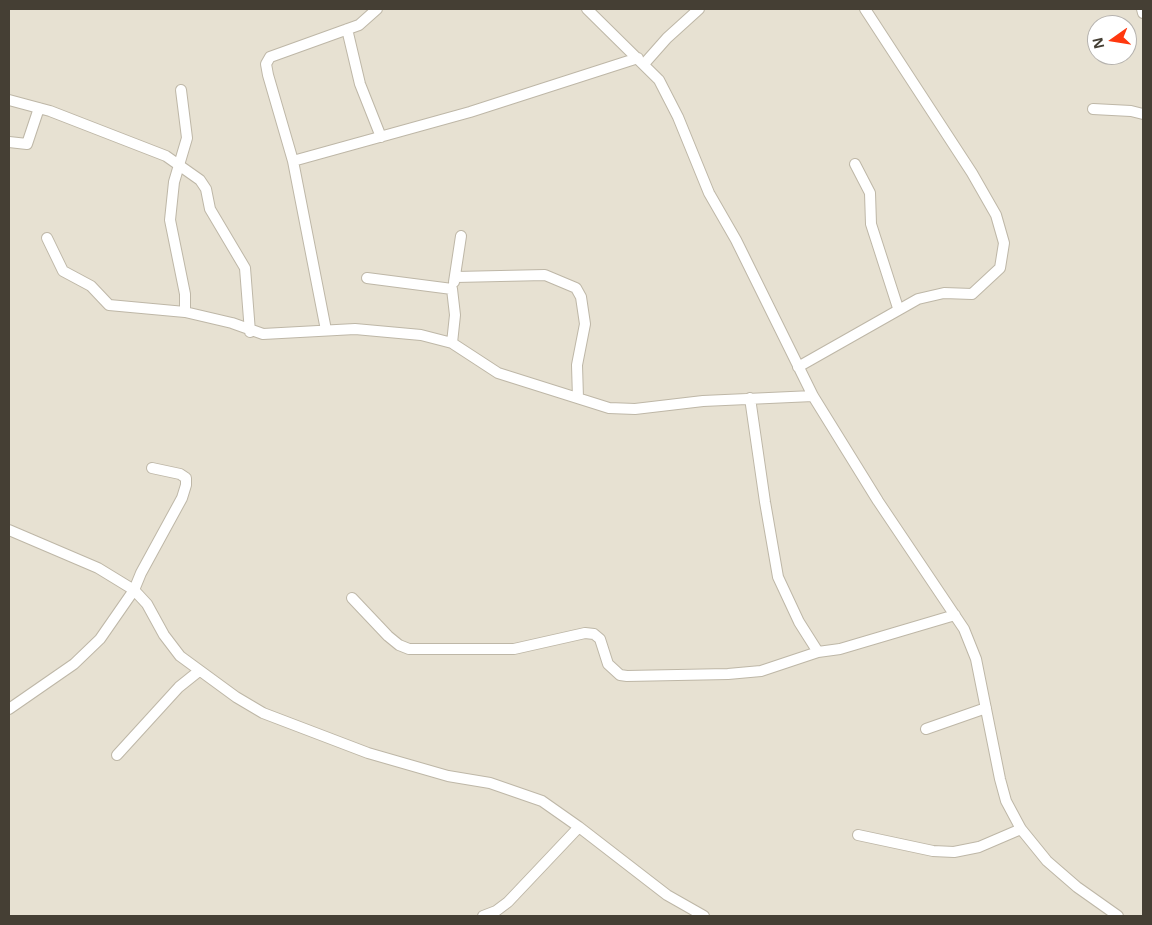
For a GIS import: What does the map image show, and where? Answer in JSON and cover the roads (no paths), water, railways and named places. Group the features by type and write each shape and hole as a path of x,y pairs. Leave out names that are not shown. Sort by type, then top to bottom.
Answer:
{"street":[{"path":"326,330 293,162 266,64 270,57 359,25 377,9"},
{"path":"587,9 610,34 641,61 659,80 678,117 709,193 736,240 813,396 878,501 964,630 976,659 1000,780 1006,801 1021,829 1059,871 1084,892 1118,916"},
{"path":"293,162 641,61 699,9"},
{"path":"798,367 898,308 918,299 944,293 972,294 1000,268 1004,243 996,215 972,173 865,9"},
{"path":"1142,9 1143,13"},
{"path":"347,29 360,84 381,137"},
{"path":"181,90 188,131 170,206 170,220 185,294 185,312"},
{"path":"9,100 39,108 166,156 179,163 204,184 210,209 245,268 250,332"},
{"path":"9,142 26,144 39,108"},
{"path":"1094,109 1131,111 1143,114"},
{"path":"855,164 870,193 871,224 898,308"},
{"path":"452,343 455,315 452,289 456,277 461,236"},
{"path":"47,238 63,271 91,286 109,305 185,312 232,324 250,332 275,335 326,330 398,331 452,343 498,373 608,408 623,410 750,398 813,396"},
{"path":"456,277 545,275 576,288 581,297 585,324 577,365 578,398"},
{"path":"367,278 452,289"},
{"path":"750,398 764,502 778,577 799,622 818,652"},
{"path":"9,709 74,664 100,639 134,590 141,573 182,498 186,485 186,478 180,474 152,468"},
{"path":"9,530 98,568 134,590 147,604 176,653 243,701 297,727 368,753 420,769 490,783 542,801 668,895 704,916"},
{"path":"352,598 399,646 409,649 514,649 584,632 594,634 600,639 608,664 620,675 728,674 761,670 818,652 840,649 955,615"},
{"path":"117,754 179,687 199,671"},
{"path":"926,729 986,708"},
{"path":"483,916 496,911 508,902 579,827"},
{"path":"858,835 933,851 954,852 979,847 1021,829"}]}
